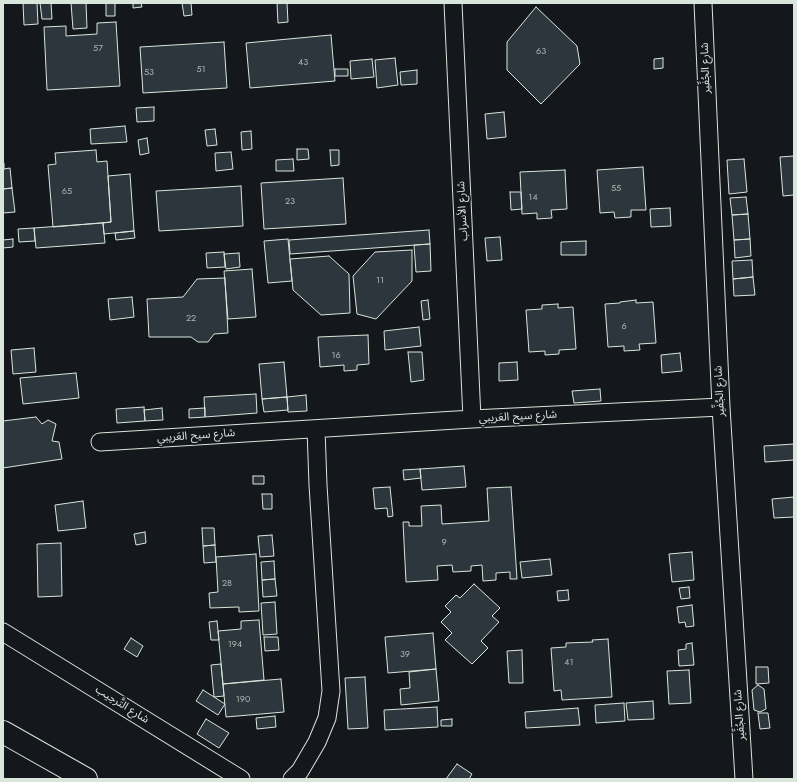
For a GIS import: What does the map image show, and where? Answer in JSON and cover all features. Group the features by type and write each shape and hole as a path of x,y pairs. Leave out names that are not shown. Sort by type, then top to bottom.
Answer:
{"main road":[{"path":"3,732 86,779"}],"street":[{"name":"شارع الأسراب","path":"453,3 472,419"},
{"name":"شارع الجُفِّير","path":"703,3 721,407 744,779"},
{"name":"شارع سيح العَريبي","path":"100,442 472,419 721,407"},
{"path":"292,779 300,771 317,742 327,718 331,691 318,493 316,428"},
{"name":"شارع التَّرحِيب","path":"3,632 241,779"}],"building":[{"path":"23,3 37,3 38,24 24,25"},
{"path":"40,3 51,3 52,19 42,19"},
{"path":"71,3 86,3 87,28 73,29"},
{"path":"106,3 115,3 115,16 106,16"},
{"path":"133,3 141,3 142,7 133,8"},
{"path":"182,3 191,3 192,15 184,16"},
{"path":"277,3 287,3 288,22 278,23"},
{"path":"536,7 577,46 580,64 541,104 507,70 507,42"},
{"path":"116,22 120,86 47,90 44,27 66,26 66,36 97,34 97,23"},
{"path":"331,35 335,81 250,88 246,43"},
{"path":"224,42 227,88 143,93 140,47"},
{"path":"395,58 398,85 377,88 375,60"},
{"path":"663,58 663,68 654,69 654,59"},
{"path":"372,59 374,77 351,79 350,61"},
{"path":"335,69 348,69 348,76 335,76"},
{"path":"417,70 417,84 401,85 400,72"},
{"path":"154,107 154,121 137,122 136,108"},
{"path":"504,112 506,137 487,139 485,114"},
{"path":"125,126 127,142 91,144 90,129"},
{"path":"215,129 217,145 207,146 205,130"},
{"path":"251,131 252,149 242,150 241,132"},
{"path":"147,138 149,153 140,155 138,140"},
{"path":"297,149 308,149 309,159 297,160"},
{"path":"96,150 97,162 107,161 111,222 53,227 48,165 56,164 55,153"},
{"path":"330,150 339,150 339,165 331,166"},
{"path":"231,152 233,169 216,171 215,153"},
{"path":"794,156 794,195 783,196 780,157"},
{"path":"293,159 294,171 276,171 276,160"},
{"path":"744,159 747,192 729,194 727,160"},
{"path":"3,163 4,169 10,168 12,188 3,189"},
{"path":"643,167 646,210 631,210 631,217 615,218 614,212 600,213 597,170"},
{"path":"565,170 567,209 551,210 552,218 537,219 537,213 522,214 520,172"},
{"path":"130,174 134,231 104,234 103,223 111,222 108,176"},
{"path":"343,178 346,224 264,229 261,183"},
{"path":"241,186 243,226 159,231 156,191"},
{"path":"12,188 15,212 3,213 3,189"},
{"path":"510,192 521,192 522,209 511,210"},
{"path":"746,197 748,214 732,215 730,198"},
{"path":"670,208 671,226 651,227 650,209"},
{"path":"748,214 750,239 734,240 732,215"},
{"path":"103,223 105,243 36,248 34,228"},
{"path":"34,228 35,241 19,242 18,229"},
{"path":"429,230 430,244 290,254 289,240"},
{"path":"134,231 135,238 116,240 115,233"},
{"path":"500,237 502,260 487,261 485,238"},
{"path":"13,239 13,247 3,248 3,240"},
{"path":"288,239 292,281 268,283 264,241"},
{"path":"750,239 751,256 735,258 734,240"},
{"path":"586,241 586,255 561,255 561,242"},
{"path":"430,244 431,271 416,272 414,245"},
{"path":"412,250 412,281 376,319 357,314 353,276 375,252"},
{"path":"224,252 225,267 207,268 206,253"},
{"path":"239,253 240,267 226,269 224,254"},
{"path":"329,256 349,274 350,313 321,315 293,290 290,259"},
{"path":"752,260 753,277 733,279 732,261"},
{"path":"252,269 256,317 228,319 224,271"},
{"path":"753,277 755,295 734,296 733,279"},
{"path":"225,278 228,333 214,334 208,342 198,342 191,337 149,337 147,299 183,297 197,279"},
{"path":"132,297 134,317 110,320 108,299"},
{"path":"428,300 430,319 423,320 421,301"},
{"path":"636,300 636,303 653,302 656,343 639,344 640,350 624,351 624,346 608,347 605,304"},
{"path":"558,304 558,308 573,307 576,349 559,350 559,354 545,355 545,351 529,352 526,310 542,309 542,305"},
{"path":"419,327 421,346 385,350 384,331"},
{"path":"368,335 369,364 357,365 357,370 344,371 344,365 320,367 318,337"},
{"path":"34,348 36,372 13,374 11,350"},
{"path":"408,352 422,352 424,380 411,382"},
{"path":"680,353 682,371 662,373 661,355"},
{"path":"284,362 287,397 262,399 259,364"},
{"path":"517,362 518,380 499,381 499,363"},
{"path":"76,373 79,398 23,404 20,378"},
{"path":"600,389 601,401 574,403 572,391"},
{"path":"256,394 257,413 205,417 204,397"},
{"path":"306,395 307,411 288,412 287,397"},
{"path":"287,397 288,410 264,412 262,399"},
{"path":"144,407 145,421 117,423 116,409"},
{"path":"162,408 163,420 145,421 144,410"},
{"path":"205,408 205,417 189,418 189,409"},
{"path":"36,417 42,424 48,420 56,424 52,441 59,442 62,459 3,468 3,421"},
{"path":"794,444 794,460 765,462 764,446"},
{"path":"464,466 466,487 422,490 420,469"},
{"path":"420,469 421,478 404,480 403,470"},
{"path":"253,476 264,476 264,484 253,484"},
{"path":"390,487 393,516 388,517 387,508 375,509 373,488"},
{"path":"511,487 517,579 510,579 510,572 496,573 496,580 483,581 482,565 471,566 471,571 453,572 452,565 437,566 438,580 406,582 403,522 409,522 409,526 422,526 421,506 441,505 442,524 489,521 487,488"},
{"path":"262,494 272,494 272,509 263,509"},
{"path":"794,497 794,517 774,518 772,499"},
{"path":"83,501 86,528 58,531 55,505"},
{"path":"202,528 214,528 215,545 203,546"},
{"path":"145,532 146,543 136,545 134,534"},
{"path":"272,535 274,556 260,557 258,536"},
{"path":"61,543 62,596 38,597 37,544"},
{"path":"215,545 216,562 204,563 203,546"},
{"path":"692,552 694,580 672,582 669,554"},
{"path":"256,554 259,611 239,612 239,607 210,608 209,593 218,592 216,557"},
{"path":"550,559 552,575 522,578 520,562"},
{"path":"274,561 275,579 262,580 261,562"},
{"path":"275,579 277,596 263,597 262,580"},
{"path":"474,584 500,608 492,616 499,622 481,641 488,648 472,664 445,640 452,633 441,622 451,612 445,606 456,595 460,598"},
{"path":"689,587 690,598 681,599 679,588"},
{"path":"568,590 569,600 558,601 557,591"},
{"path":"275,602 277,634 263,635 261,603"},
{"path":"692,605 694,626 686,627 685,622 679,623 677,607"},
{"path":"259,620 264,680 223,684 218,631 241,629 241,621"},
{"path":"217,621 219,640 211,640 209,622"},
{"path":"433,633 436,669 388,673 385,637"},
{"path":"264,637 278,637 279,650 265,651"},
{"path":"131,638 143,646 137,657 124,649"},
{"path":"608,639 612,697 562,700 561,690 554,691 551,648 566,647 566,643 593,642 592,640"},
{"path":"692,643 694,665 679,666 678,650 686,649 686,644"},
{"path":"522,650 523,683 509,683 507,651"},
{"path":"221,664 224,696 214,697 211,665"},
{"path":"756,667 768,667 769,683 756,684"},
{"path":"436,669 439,701 401,705 400,689 410,688 409,672"},
{"path":"689,670 691,703 669,704 667,671"},
{"path":"365,677 368,728 348,729 345,678"},
{"path":"281,679 284,712 226,717 223,684"},
{"path":"758,685 764,689 766,709 760,712 754,710 752,690"},
{"path":"203,690 225,704 218,715 196,701"},
{"path":"653,701 654,719 628,720 626,703"},
{"path":"624,703 625,721 596,723 595,705"},
{"path":"437,707 438,727 385,730 384,710"},
{"path":"578,708 580,725 526,728 525,712"},
{"path":"758,713 768,713 770,728 760,729"},
{"path":"275,716 276,727 257,729 256,718"},
{"path":"206,719 229,733 219,748 197,734"},
{"path":"452,719 452,726 441,726 441,720"},
{"path":"457,764 472,774 469,779 446,779"}]}
